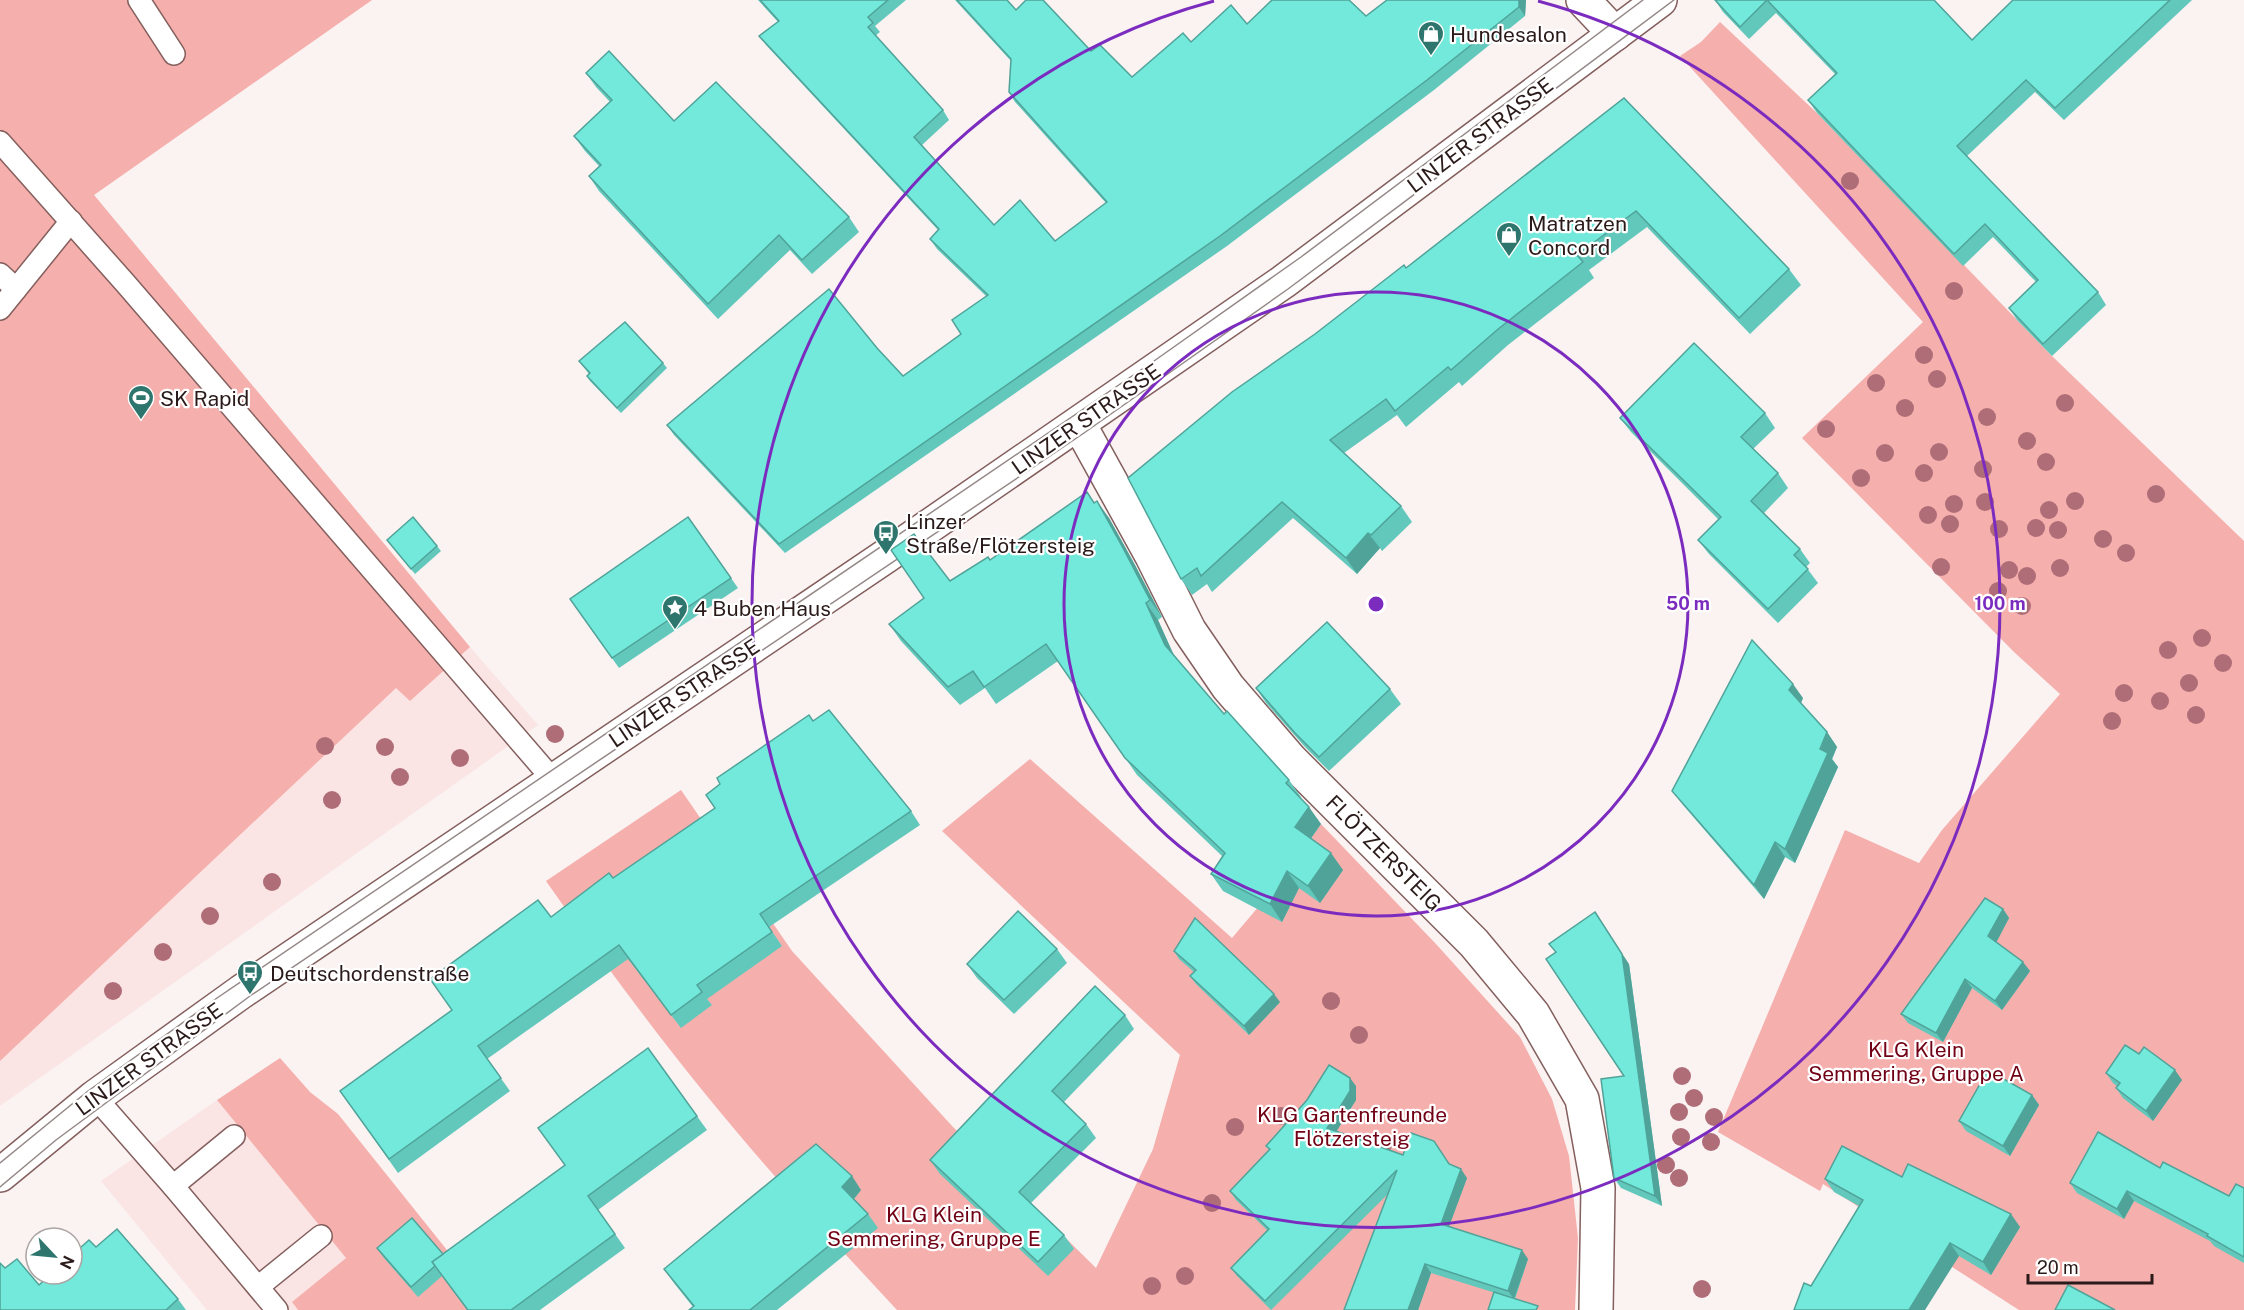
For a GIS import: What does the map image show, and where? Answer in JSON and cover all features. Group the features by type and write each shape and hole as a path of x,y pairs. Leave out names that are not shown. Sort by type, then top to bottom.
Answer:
{"main road":[{"path":"1583,0 1615,34"},
{"name":"LINZER STRASSE","path":"0,1175 95,1097 242,992 1079,424 1283,282 1660,0"},
{"name":"FLÖTZERSTEIG","path":"1079,424 1152,556 1189,630 1228,687 1291,760 1474,943 1538,1024 1582,1099 1598,1188 1596,1310"}],"lane":[{"path":"139,0 174,54"},
{"path":"0,142 71,221 554,781"},
{"path":"0,309 71,221"},
{"path":"0,274 15,289"},
{"path":"95,1097 277,1310"},
{"path":"173,1186 234,1136"},
{"path":"258,1287 321,1236"}],"shaded area":[{"name":"SK Rapid","path":"0,0 372,0 94,195 470,647 538,725 0,1106"},
{"path":"217,1100 346,1258 292,1302 298,1310 207,1310 101,1181"}],"green space":[{"name":"SK Rapid","path":"0,0 372,0 94,195 470,647 410,701 396,688 0,1061"},
{"name":"KLG Klein Semmering, Gruppe A","path":"1720,22 1817,113 2052,356 2244,541 2244,1310 2019,1310 1823,1184 1820,1191 1718,1132 1845,830 1919,863 1942,830 2060,694 2014,652 1802,438 1923,322 1680,56 1701,42"},
{"name":"KLG Gartenfreunde Flötzersteig","path":"1030,759 1232,938 1281,880 1321,824 1436,944 1520,1037 1552,1099 1569,1156 1578,1238 1575,1310 897,1310 776,1178 707,1096 624,990 546,881 681,790 792,951 953,1127 1096,1268 1153,1149 1180,1055 942,831"},
{"path":"280,1058 310,1092 338,1114 495,1310 298,1310 292,1302 346,1258 217,1100"}],"building":[{"path":"760,0 888,0 868,17 873,23 868,27 943,110 914,137 994,225 1020,200 1055,241 1107,202 1009,92 1011,59 957,0 1007,0 1016,10 1026,0 1043,0 1091,51 1100,45 1132,77 1183,33 1191,42 1231,5 1247,24 1272,0 1349,0 1366,16 1387,0 1519,0 1519,7 1427,80 1220,236 779,544 667,425 829,289 903,376 961,334 952,320 988,295 930,239 939,229 759,36 779,21"},
{"path":"1715,0 1767,0 1740,27"},
{"path":"1767,0 1934,0 1972,40 2013,0 2170,0 2055,108 2026,80 1957,146 2098,292 2043,344 2009,308 2038,280 1985,224 1954,254 1808,100 1837,73"},
{"path":"609,51 674,121 716,82 849,217 802,260 779,235 708,304 589,176 601,165 574,136 612,100 586,73"},
{"path":"1624,98 1789,269 1739,318 1636,211 1577,255 1583,262 1497,330 1451,370 1448,367 1395,411 1386,399 1330,440 1401,506 1371,535 1368,533 1346,558 1282,502 1201,576 1197,568 1181,579 1128,478 1232,392 1315,334 1404,265 1406,268"},
{"path":"625,322 663,363 617,408 587,376 590,373 579,361"},
{"path":"1694,343 1765,413 1741,437 1778,473 1751,501 1800,549 1794,555 1808,569 1768,609 1698,540 1721,517 1620,418"},
{"path":"1087,492 1094,503 1097,501 1150,600 1146,603 1165,645 1224,714 1227,711 1289,780 1286,783 1309,807 1295,827 1331,853 1308,886 1287,871 1270,904 1211,874 1225,853 1125,758 1046,644 984,687 973,671 948,687 889,624 924,598 891,550 914,534 950,581 988,557 990,560"},
{"path":"413,517 437,546 411,569 387,540"},
{"path":"688,517 731,578 612,658 570,599"},
{"path":"1327,622 1390,689 1319,757 1256,688"},
{"path":"1752,640 1793,684 1789,690 1827,732 1820,749 1828,753 1785,849 1775,842 1754,885 1672,791"},
{"path":"829,710 911,811 760,914 772,932 697,985 702,992 671,1015 619,945 478,1046 501,1078 389,1159 340,1091 452,1010 430,979 538,900 551,917 609,873 613,878 715,808 706,795 720,784 717,778 809,715 813,721"},
{"path":"1985,898 2003,909 1988,936 2023,962 1995,1001 1965,979 1936,1033 1901,1014"},
{"path":"1018,911 1057,949 1004,1000 967,964"},
{"path":"1595,912 1622,954 1655,1196 1614,1178 1601,1079 1624,1076 1546,959 1556,952 1549,944"},
{"path":"1195,918 1274,994 1244,1026 1190,976 1196,970 1174,951"},
{"path":"1095,986 1125,1015 1052,1091 1086,1124 1019,1192 1064,1235 1038,1262 930,1160"},
{"path":"2125,1045 2139,1054 2144,1047 2175,1070 2146,1111 2116,1088 2120,1083 2106,1073"},
{"path":"648,1048 697,1116 588,1196 615,1234 511,1310 468,1310 432,1262 565,1165 538,1128"},
{"path":"1329,1065 1350,1078 1350,1091 1327,1128 1403,1155 1411,1133 1434,1141 1449,1164 1461,1169 1441,1224 1522,1250 1508,1291 1425,1264 1408,1310 1344,1310 1397,1170 1265,1301 1231,1268 1269,1229 1230,1191 1270,1149 1266,1146 1307,1100"},
{"path":"1988,1070 2032,1095 2003,1146 1959,1121"},
{"path":"2098,1132 2160,1168 2163,1162 2229,1196 2236,1184 2244,1188 2244,1257 2207,1236 2208,1234 2127,1191 2117,1209 2070,1183"},
{"path":"816,1144 852,1176 842,1187 868,1214 750,1310 689,1310 694,1306 664,1269"},
{"path":"1842,1146 1902,1177 1908,1164 2011,1214 1983,1262 1950,1243 1909,1310 1794,1310 1804,1283 1811,1286 1863,1200 1825,1179"},
{"path":"412,1218 443,1254 432,1262 435,1266 411,1287 377,1248"},
{"path":"117,1229 178,1299 166,1310 0,1310 0,1263 5,1268 17,1259 24,1267 24,1286 84,1286 84,1244 89,1240 96,1247"},
{"path":"2068,1285 2115,1310 2055,1310"},
{"path":"1494,1292 1538,1306 1536,1310 1488,1310"}],"tram line":[{"path":"0,1163 88,1091 217,998 1154,361 1301,257 1643,0"},
{"path":"0,1187 56,1140 250,996 1084,433 1288,289 1674,0"}],"place":[{"name":"Hundesalon","path":"1431,57"},
{"name":"Matratzen Concord","path":"1509,258"},
{"name":"SK Rapid","path":"141,421"},
{"name":"Linzer Straße/Flötzersteig","path":"886,556"},
{"name":"4 Buben Haus","path":"675,631"},
{"name":"Deutschordenstraße","path":"250,996"}],"park label":[{"name":"KLG Klein Semmering, Gruppe E","path":"934,1226"}]}
